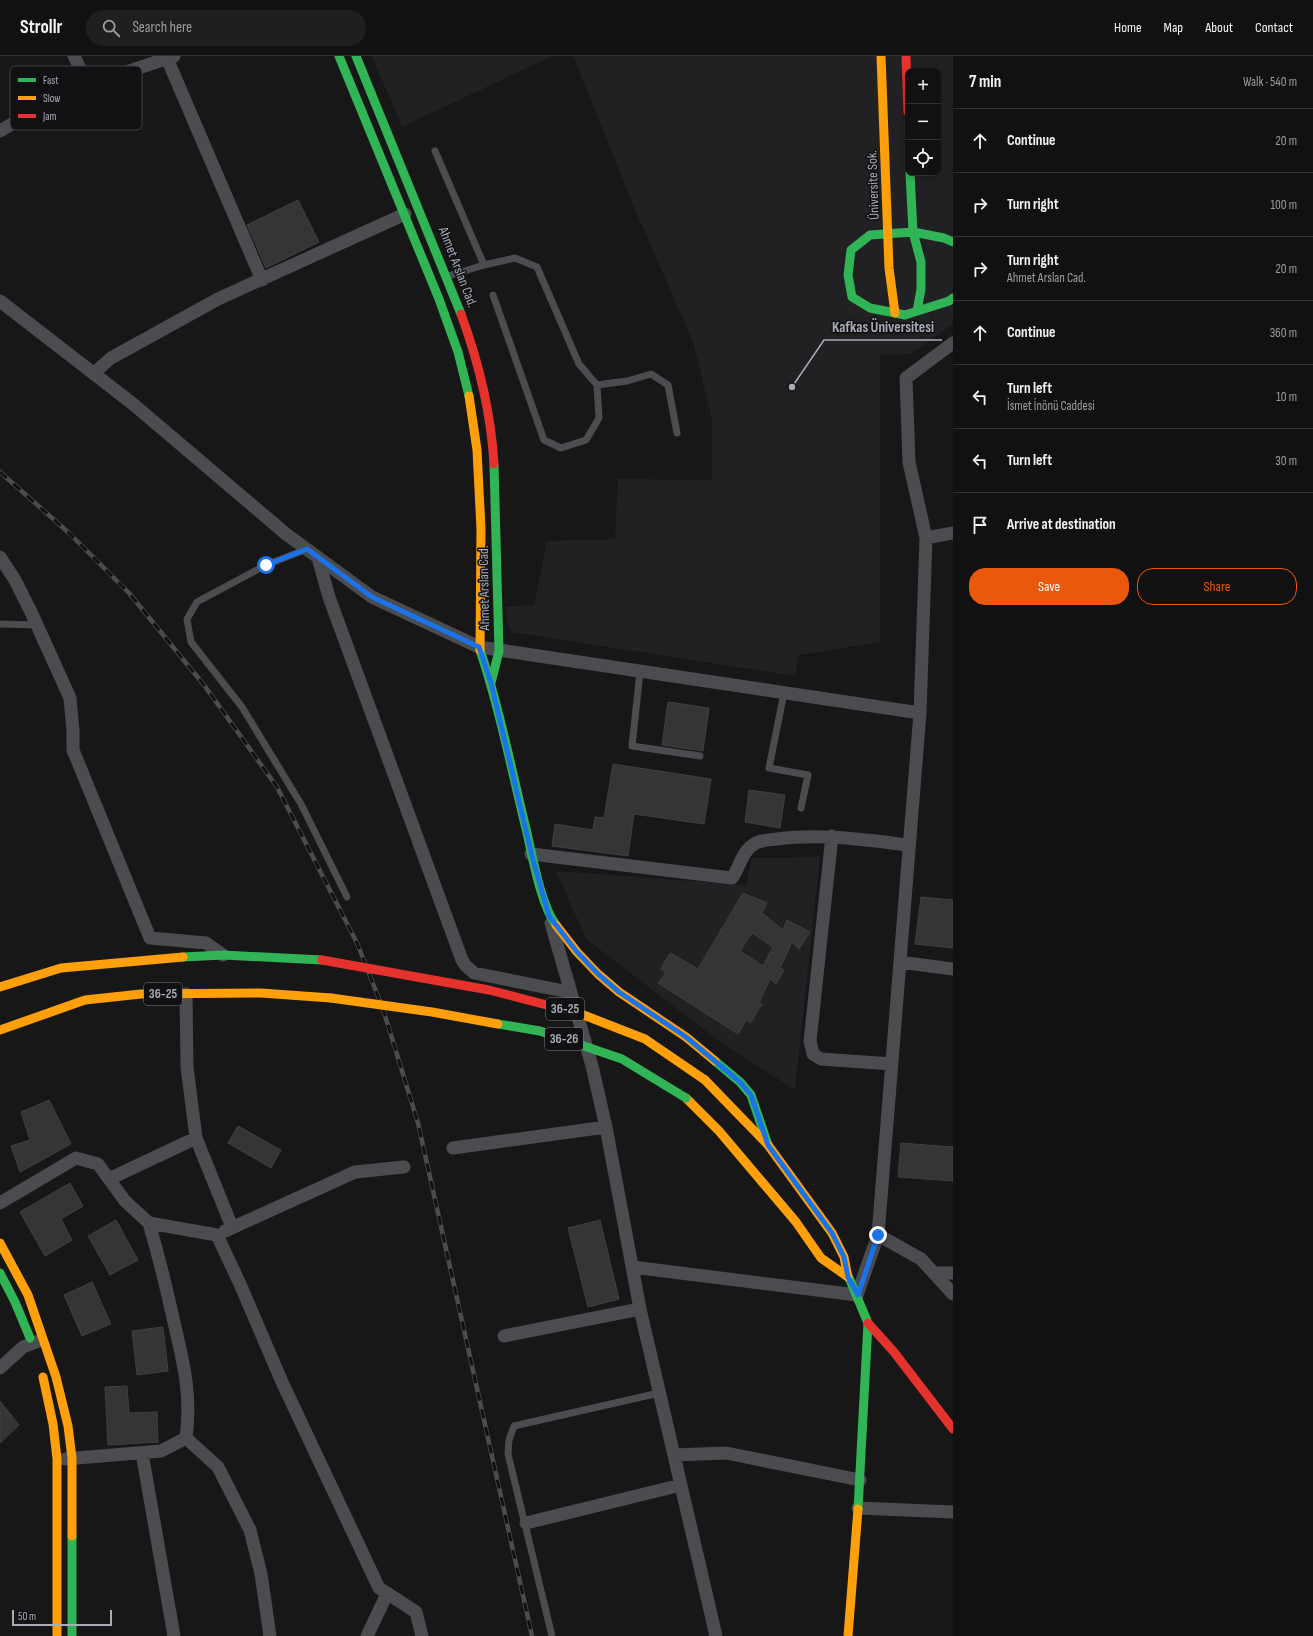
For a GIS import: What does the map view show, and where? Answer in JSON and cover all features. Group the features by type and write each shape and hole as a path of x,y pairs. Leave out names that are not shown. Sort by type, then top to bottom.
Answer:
{"street":[{"path":"74,56 79,66"},
{"name":"Ahmet Arslan Cad.","path":"339,56 405,214 458,352 470,401 477,450 481,529 479,647 491,683"},
{"name":"Ahmet Arslan Cad.","path":"356,56 447,277 473,347 486,398 493,456 497,529 499,651 491,683"},
{"name":"Üniversite Sok.","path":"882,56 890,293 895,313"},
{"path":"906,56 908,104"},
{"path":"142,66 169,57 262,280"},
{"path":"0,131 10,125"},
{"path":"910,176 913,232 921,262 921,289 917,311"},
{"path":"94,373 111,358 218,299 405,214"},
{"path":"953,242 944,238 913,232 870,235 851,250 848,275 852,297 870,308 905,315 949,301 953,298"},
{"path":"0,301 133,404 222,482 318,558 372,597 479,647 920,713"},
{"path":"632,1268 858,1295 878,1235 920,713 926,538 909,462 906,378 953,343"},
{"path":"926,538 953,533"},
{"path":"0,557 15,580 70,698 73,750 150,938 206,943 223,955"},
{"path":"318,558 330,597 462,960 474,973 569,992"},
{"path":"491,683 531,854 569,992 592,1066 606,1127 640,1309 716,1636"},
{"path":"531,854 732,878 738,870 746,850 756,843 797,836 832,836 909,845"},
{"path":"832,836 810,1042 813,1054 821,1059 892,1064"},
{"path":"549,916 577,952 598,974 619,992 686,1037 740,1082 751,1095 768,1145"},
{"name":"36-25","path":"0,987 61,968 157,959 223,955 322,960 489,990 576,1012 645,1039 705,1080 768,1145 832,1233 844,1257 848,1277"},
{"path":"900,962 953,969"},
{"name":"36-25","path":"0,1030 85,1000 141,994 261,993 331,998 432,1012"},
{"path":"186,994 187,1067 196,1138 232,1227"},
{"name":"36-26","path":"432,1012 540,1031 594,1049 622,1060 686,1098 719,1131 787,1211 821,1258 848,1277 858,1295 868,1323 894,1352 953,1429"},
{"path":"453,1148 606,1127"},
{"path":"109,1179 196,1138"},
{"path":"0,1204 76,1158 98,1164 125,1201 149,1223 158,1253 187,1376 189,1413 186,1438"},
{"path":"149,1223 217,1235 356,1172 404,1167"},
{"path":"217,1235 240,1284 282,1382 379,1588 416,1612 422,1636"},
{"path":"878,1235 921,1259 953,1294"},
{"path":"0,1243 18,1274 37,1344"},
{"path":"0,1272 37,1344 62,1400 68,1426 72,1458 72,1636"},
{"path":"934,1273 953,1273"},
{"path":"504,1336 640,1309"},
{"path":"848,1636 860,1480 868,1323"},
{"path":"0,1368 23,1347 37,1344"},
{"path":"41,1370 50,1403 57,1459 56,1636"},
{"path":"57,1459 161,1451 186,1438"},
{"path":"186,1438 218,1467 250,1530 261,1574 270,1636"},
{"path":"142,1453 174,1636"},
{"path":"674,1455 726,1453 860,1480"},
{"path":"526,1523 681,1485"},
{"path":"858,1508 953,1516"},
{"path":"367,1636 387,1594"}],"lane":[{"path":"435,151 484,265"},
{"path":"447,277 484,265 515,258 537,266 579,364 597,385 599,418 586,440 561,448 544,440 493,295"},
{"path":"597,385 627,381 651,374 668,385 677,432"},
{"path":"307,549 252,572 197,602 187,619 191,642 242,706 301,804 347,897"},
{"path":"0,624 37,625"},
{"path":"640,672 632,746 700,756"},
{"path":"784,693 769,768 808,775 801,808"},
{"path":"552,1636 526,1523 508,1454 509,1440 514,1426 659,1393"}],"shaded area":[{"path":"372,56 552,56 402,127"},
{"path":"573,56 953,56 953,324 911,354 880,355 880,642 799,655 795,676 511,632 507,620 506,607 534,605 547,541 615,539 618,479 712,480 712,419 693,342 631,200"},
{"path":"820,857 795,1090 723,1044 586,939 556,871 746,885 752,858"}],"building":[{"path":"298,200 319,242 266,268 247,225"},
{"path":"668,702 709,708 703,751 662,745"},
{"path":"613,764 711,779 704,824 634,814 628,856 552,846 555,824 593,830 595,817 604,818"},
{"path":"749,790 785,795 780,828 745,822"},
{"path":"743,893 767,903 762,913 783,930 787,920 810,932 799,949 792,942 780,968 784,970 776,984 770,979 759,1003 762,1004 751,1022 746,1020 738,1034 658,983 666,973 661,969 670,953 698,969","holes":["752,933 773,947 763,966 740,951"]},
{"path":"921,897 953,900 953,948 915,944"},
{"path":"49,1100 71,1144 20,1172 11,1146 30,1140 21,1112"},
{"path":"238,1126 281,1150 271,1168 228,1143"},
{"path":"901,1143 953,1147 953,1181 898,1177"},
{"path":"70,1183 83,1206 61,1219 72,1240 45,1256 20,1212"},
{"path":"116,1220 138,1260 110,1275 88,1236"},
{"path":"600,1220 619,1299 588,1307 568,1228"},
{"path":"92,1282 111,1324 82,1336 64,1295"},
{"path":"163,1327 168,1371 137,1375 132,1331"},
{"path":"127,1386 129,1413 157,1412 158,1442 108,1445 105,1387"},
{"path":"0,1401 19,1425 0,1443"}],"railway":[{"path":"0,472 69,533 129,593 204,685 277,787 357,943 383,1009 418,1123 532,1636"}],"traffic: fast":[{"path":"339,56 439,299 458,352 469,396"},
{"path":"356,56 461,314"},
{"path":"910,176 913,232 921,262 921,289 917,311"},
{"path":"953,242 944,238 913,232 870,235 851,250 848,275 852,297 870,308 905,315 949,301 953,298"},
{"path":"491,683 499,651 494,464"},
{"path":"480,650 500,718 538,881 546,906 556,925"},
{"path":"183,957 223,955 322,960"},
{"path":"498,1024 540,1031 622,1059 686,1098"},
{"path":"715,1061 740,1082 751,1095 768,1145"},
{"path":"0,1273 15,1302 30,1338"},
{"path":"847,1273 868,1323 858,1509"},
{"path":"72,1536 72,1636"}],"traffic: slow":[{"path":"881,56 889,268 895,313"},
{"path":"469,396 477,450 481,529 480,650"},
{"path":"556,925 577,952 598,974 619,992 686,1037 715,1061"},
{"path":"0,987 61,968 183,957"},
{"path":"0,1030 85,1000 141,994 261,993 331,998"},
{"path":"331,998 432,1012 498,1024"},
{"path":"562,1009 576,1012 645,1039 705,1080"},
{"path":"705,1080 768,1145 832,1233 844,1257 847,1273"},
{"path":"686,1098 719,1131 796,1222 821,1258 848,1277"},
{"path":"0,1243 28,1295 56,1377 68,1426 72,1458 72,1536"},
{"path":"43,1377 53,1424 57,1459 57,1636"},
{"path":"848,1636 858,1509"}],"traffic: jam":[{"path":"906,56 908,104"},
{"path":"461,314 479,370 483,388 490,426 494,464"},
{"path":"322,960 489,990 562,1009"},
{"path":"868,1323 894,1352 953,1429"}],"place":[{"name":"Kafkas Üniversitesi","path":"792,387"}],"route":[{"path":"266,565 307,549 372,597 479,647 491,683 533,860 549,916 577,952 598,974 619,992 686,1037 740,1082 751,1095 768,1145 787,1174 832,1233 844,1257 848,1277 858,1295 878,1235"}]}
